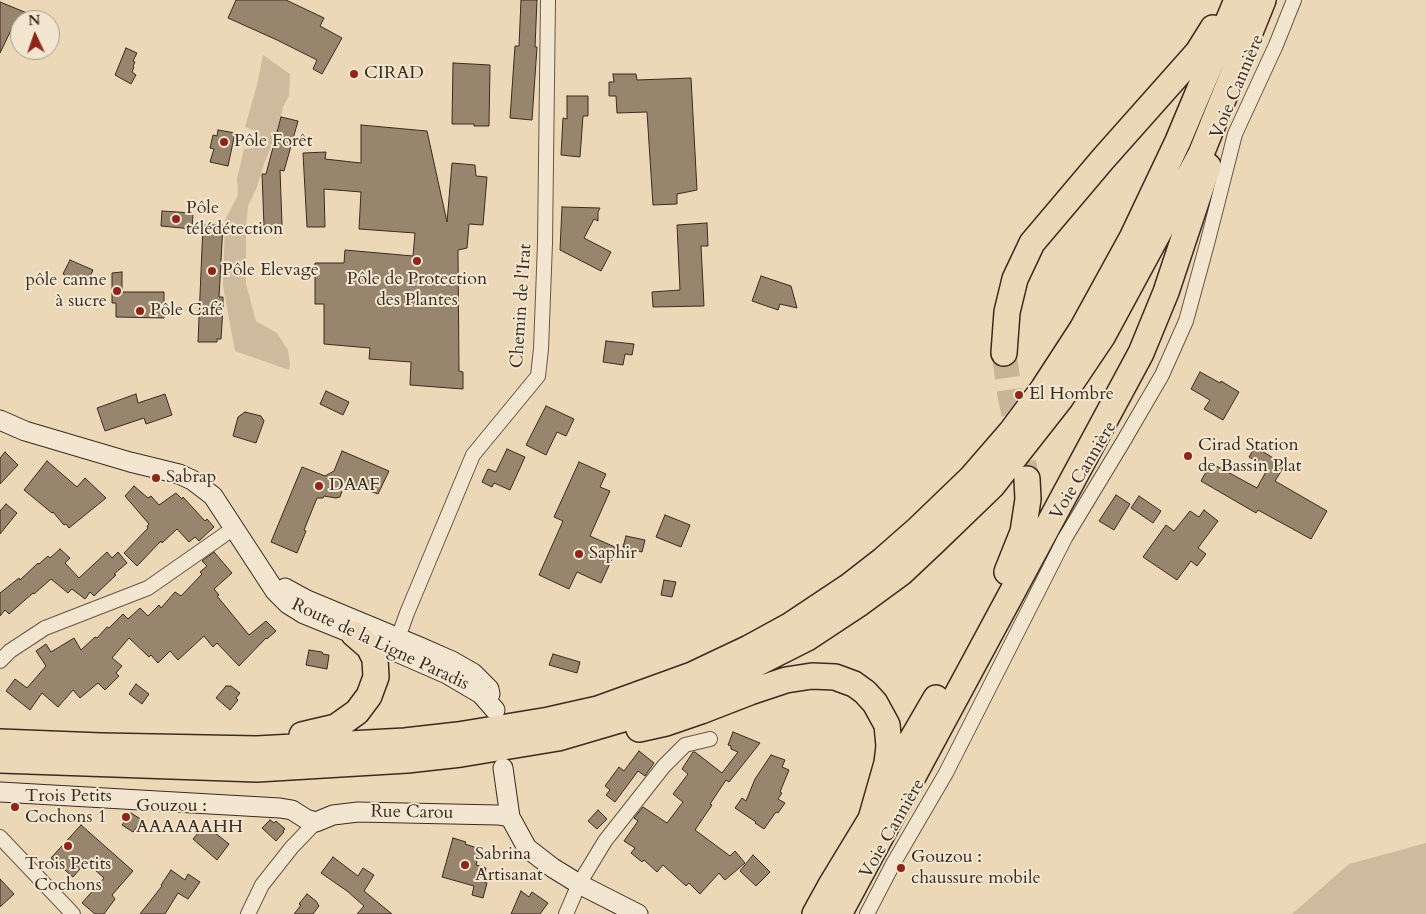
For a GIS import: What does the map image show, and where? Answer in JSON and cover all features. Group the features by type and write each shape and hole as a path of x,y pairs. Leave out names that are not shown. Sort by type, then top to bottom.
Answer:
{"highway":[{"path":"1004,353 1007,312 1015,278 1032,243 1103,159 1198,52 1229,0"},
{"path":"0,741 101,746 257,749 405,741 458,735 549,720 598,709 692,676 791,625 848,587 884,560 917,530 972,477 1011,432 1043,389 1082,329 1132,238 1178,141 1237,0"},
{"path":"461,754 558,738 650,712 706,689 806,638 860,603 894,578 936,542 998,479 1061,398 1102,337 1201,154 1263,0"},
{"path":"839,914 1141,353 1166,292 1263,0"},
{"path":"815,914 870,819 900,760 1008,572 1023,532 1028,499 1027,479"},
{"path":"0,741 256,740 307,735 336,727 357,712 369,696 376,676 375,659 369,647 354,634"},
{"path":"0,760 257,769 407,760 492,752 582,741 666,724 786,680 812,676 835,677 854,684 865,692 875,703 888,726 889,746 887,763 870,819"},
{"path":"808,914 831,886"}],"main road":[{"name":"Route de la Ligne Paradis","path":"0,420 25,431 130,462 179,474 192,480 213,496 275,591 288,604 304,614 354,634 395,643 452,661 473,672 489,689 494,710 481,694 395,643 287,589 260,568"},
{"path":"304,614 334,619 395,643"},
{"path":"503,768 510,817 527,848 553,868 579,884 638,914"},
{"path":"0,792 280,808 292,810 306,819 316,822"},
{"name":"Rue Carou","path":"316,822 333,815 358,812 498,815 510,817"}],"street":[{"name":"Chemin de l'Irat","path":"369,696 395,643 473,455 538,376 541,349 545,243 548,0"},
{"name":"Voie Cannière","path":"867,914 893,864 946,773 1065,538 1162,375 1186,321 1208,244 1235,134 1276,45 1294,0"},
{"path":"0,661 10,651 45,628 148,588 234,528"},
{"path":"566,914 579,884 605,841 664,766 685,745 710,739"},
{"path":"248,914 262,886 292,847 316,822"},
{"path":"0,837 73,914"}],"shaded area":[{"path":"263,55 290,74 289,96 283,107 277,132 257,187 248,206 246,284 256,321 277,333 288,350 289,370 235,351 223,286 225,220 238,195 237,179 244,149 253,148 258,132 245,127"},
{"path":"1426,843 1426,914 1292,914 1349,864"}],"building":[{"path":"236,0 286,0 324,18 320,26 342,38 322,74 313,69 317,60 228,18"},
{"path":"521,0 537,0 535,47 537,47 532,120 510,118 515,46 519,46"},
{"path":"0,2 20,10 10,10 10,32 0,53"},
{"path":"126,48 137,53 133,61 135,62 132,72 136,75 131,84 115,75"},
{"path":"453,63 490,65 489,126 452,124"},
{"path":"613,74 636,74 637,80 691,78 697,190 677,194 677,204 653,205 647,112 617,113 616,96 609,96 609,82 614,82"},
{"path":"567,96 588,96 588,116 583,116 580,157 561,155 563,118 567,119"},
{"path":"281,117 298,121 284,171 280,170 282,225 264,226 262,174 266,174"},
{"name":"Pôle de Protection des Plantes","path":"361,125 427,131 447,222 452,163 475,165 476,176 487,177 483,225 469,224 467,248 458,250 459,371 463,372 463,389 410,385 411,362 369,359 370,348 324,344 324,304 315,304 315,263 344,263 345,250 413,256 415,233 359,229 361,192 324,189 325,227 307,227 303,153 326,152 325,159 361,163"},
{"name":"Pôle Forêt","path":"218,130 235,133 228,166 210,162 214,149 210,148 213,135 217,136"},
{"path":"562,207 600,208 598,221 594,219 584,238 611,252 601,271 560,250"},
{"path":"162,211 193,213 192,229 161,226"},
{"path":"707,223 708,246 701,246 704,306 653,307 652,292 680,290 677,225"},
{"path":"203,225 223,225 219,297 223,297 223,308 221,339 217,339 217,342 198,342"},
{"path":"70,260 93,270 88,281 82,281 81,284 63,274"},
{"name":"Pôle Café","path":"122,272 122,292 164,292 164,318 116,317 116,303 112,303 112,273"},
{"path":"761,276 791,286 797,308 780,304 778,310 752,301"},
{"path":"606,341 634,344 632,355 625,354 623,365 603,362"},
{"path":"1200,372 1220,383 1221,381 1239,392 1223,420 1204,409 1210,400 1191,389"},
{"path":"326,391 349,402 343,415 320,404"},
{"path":"136,394 138,403 165,394 172,415 146,424 144,418 105,431 97,408"},
{"path":"546,406 574,419 566,436 557,432 546,455 526,445"},
{"path":"245,412 261,416 264,421 256,443 233,436 238,417"},
{"path":"1255,447 1285,465 1275,481 1327,511 1311,539 1258,510 1256,513 1201,481 1211,463 1257,488 1268,468 1249,457"},
{"path":"507,449 525,457 510,490 494,483 492,487 482,482 488,469 496,472"},
{"name":"DAAF","path":"342,451 389,471 378,494 354,485 349,488 344,486 340,497 324,496 323,498 317,498 297,553 271,542 302,467 325,476 334,471"},
{"path":"5,452 18,465 0,484 0,458"},
{"path":"47,461 77,487 85,478 106,498 69,528 53,512 24,490"},
{"path":"579,462 606,474 600,487 610,491 590,536 617,548 601,583 577,572 569,589 539,575 563,521 554,517"},
{"path":"134,486 148,498 151,496 159,505 176,493 182,499 183,497 205,521 207,519 214,527 199,541 195,537 189,542 177,529 162,543 161,541 137,566 124,553 148,528 149,524 125,496"},
{"path":"1116,495 1130,504 1114,530 1099,521"},
{"path":"1139,496 1161,511 1153,523 1131,508"},
{"path":"6,504 17,513 0,534 0,511"},
{"path":"1204,510 1218,521 1198,548 1206,554 1197,566 1191,561 1177,580 1143,557 1166,525 1174,531 1190,511 1199,517"},
{"path":"665,515 690,525 681,547 656,537"},
{"path":"626,536 645,540 642,552 623,547"},
{"path":"60,549 70,558 65,563 79,578 107,552 112,558 118,552 127,563 94,596 90,592 85,599 72,589 68,593 51,579 9,614 5,610 0,616 0,593 19,578 20,580 38,563 48,556 50,558"},
{"path":"214,552 232,573 214,589 219,595 217,596 249,635 266,621 276,631 266,638 239,666 217,643 213,647 204,636 178,660 170,651 158,663 129,638 112,658 122,666 116,673 119,676 105,690 98,683 80,698 73,690 58,707 42,693 30,710 6,691 15,679 27,688 46,666 36,651 46,644 51,652 74,638 81,650 95,637 97,638 107,627 109,628 123,614 128,619 140,608 148,616 159,605 161,608 175,592 181,596 207,566 202,561"},
{"path":"664,580 676,582 672,597 661,595"},
{"path":"309,650 329,655 327,669 306,665"},
{"path":"553,654 580,662 577,673 549,665"},
{"path":"136,684 149,694 142,704 129,694"},
{"path":"226,686 231,686 240,693 236,698 238,700 230,710 216,698"},
{"path":"733,732 760,743 729,782 726,780 695,830 730,856 735,851 745,863 725,880 719,873 700,894 689,883 686,886 663,865 657,872 644,860 642,862 631,853 635,848 624,841 638,821 634,818 643,807 667,823 683,802 673,794 688,774 682,769 693,752 722,773 738,752 731,749 731,746 728,745"},
{"path":"639,751 654,763 645,776 638,771 615,802 606,795 610,790 605,786 619,767 624,771"},
{"path":"771,755 785,760 782,767 789,770 780,792 782,793 778,799 785,803 764,829 735,808 742,798 746,801 755,779"},
{"path":"598,810 607,819 597,829 588,821"},
{"path":"131,813 142,820 133,832 122,825"},
{"path":"270,820 274,823 276,821 285,829 276,841 262,828"},
{"path":"81,825 133,871 112,895 115,899 104,914 95,914 82,903 104,878 86,862 73,877 51,858"},
{"path":"205,825 229,844 217,860 193,839"},
{"path":"453,838 480,849 476,865 486,868 482,881 487,883 483,898 472,895 474,886 442,877"},
{"path":"753,855 770,872 756,886 740,871"},
{"path":"333,857 358,876 363,868 374,875 364,891 392,914 357,914 364,906 347,891 321,873"},
{"path":"171,870 185,880 188,874 200,882 188,899 178,893 165,914 140,914 162,886"},
{"path":"0,879 14,894 0,907"},
{"path":"521,891 529,897 532,892 548,903 540,914 511,914"},
{"path":"307,894 319,906 313,914 294,914 301,905 299,904"}],"tunnel":[{"path":"1004,353 1010,395 1027,479"}],"place":[{"name":"CIRAD","path":"354,74"},
{"name":"Pôle Forêt","path":"224,142"},
{"name":"Pôle télédétection","path":"176,219"},
{"name":"Pôle de Protection des Plantes","path":"417,261"},
{"name":"Pôle Elevage","path":"212,271"},
{"name":"pôle canne à sucre","path":"117,291"},
{"name":"Pôle Café","path":"140,311"},
{"name":"El Hombre","path":"1019,395"},
{"name":"Cirad Station de Bassin Plat","path":"1188,456"},
{"name":"Sabrap","path":"156,478"},
{"name":"DAAF","path":"319,486"},
{"name":"Saphir","path":"579,554"},
{"name":"Trois Petits Cochons 1","path":"15,807"},
{"name":"Gouzou : AAAAAAHH","path":"126,817"},
{"name":"Trois Petits Cochons","path":"68,846"},
{"name":"Sabrina Artisanat","path":"465,865"},
{"name":"Gouzou : chaussure mobile","path":"901,868"}]}
